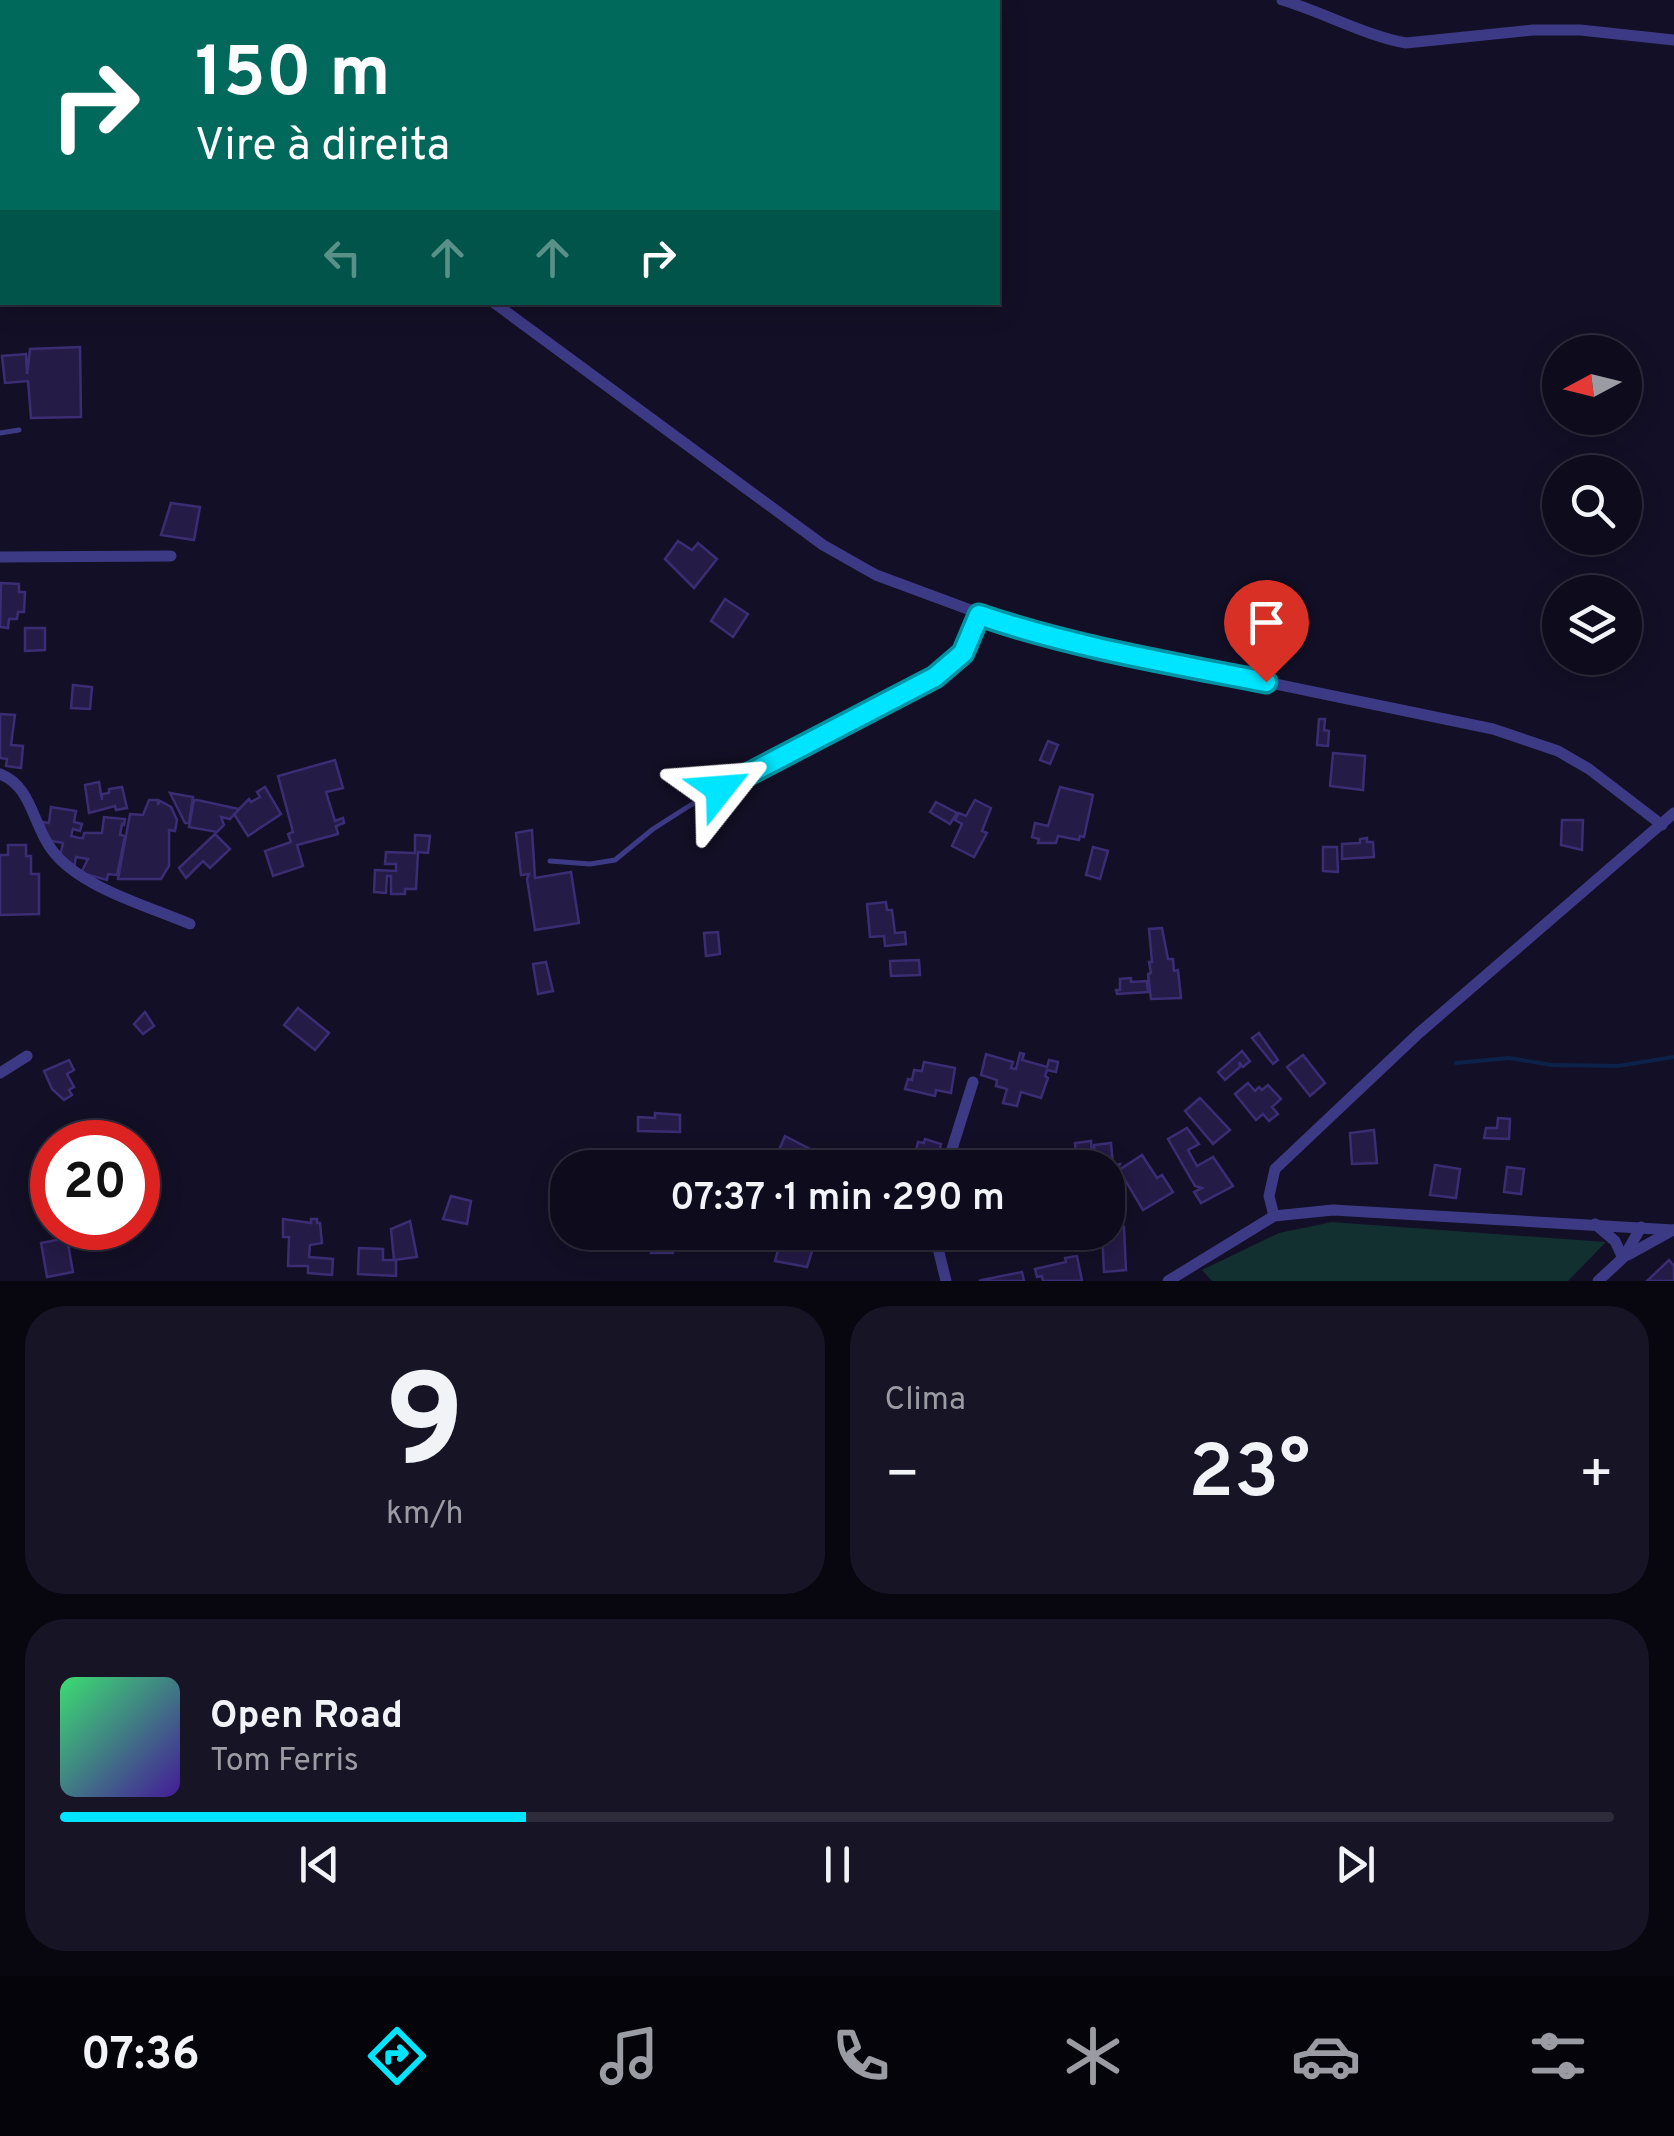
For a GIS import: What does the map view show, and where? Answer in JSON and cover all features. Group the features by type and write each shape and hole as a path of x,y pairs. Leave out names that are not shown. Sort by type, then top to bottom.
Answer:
{"street":[{"path":"1282,0 1406,42 1564,30 1674,40"},
{"path":"497,305 823,544 876,576 1038,635 1535,741 1589,770 1662,825"},
{"path":"0,557 171,556"},
{"path":"0,774 15,782 53,852 72,869 95,884 190,924"},
{"path":"1274,1216 1269,1196 1275,1170 1418,1033 1674,813"},
{"path":"0,1073 27,1056"},
{"path":"952,1150 973,1082"},
{"path":"1168,1281 1186,1276 1274,1216 1332,1210 1674,1230"},
{"path":"1595,1224 1615,1241 1622,1258"},
{"path":"1622,1258 1635,1226"},
{"path":"1598,1281 1622,1258 1674,1230"},
{"path":"938,1250 946,1281"}],"lane":[{"path":"0,433 19,430"},
{"path":"550,861 590,864 615,860 689,806 935,677 963,653 979,615"}],"green space":[{"path":"1332,1222 1606,1242 1568,1281 1212,1281 1202,1270 1279,1233"}],"building":[{"path":"80,347 81,417 31,418 28,381 5,383 2,356 26,354 27,374 30,349"},
{"path":"171,503 200,507 194,540 161,535"},
{"path":"678,541 692,550 698,543 717,559 694,588 665,559"},
{"path":"1,583 19,584 19,592 25,592 24,612 18,612 17,619 9,619 8,628 0,627"},
{"path":"725,599 748,614 733,637 711,621"},
{"path":"25,628 45,628 45,650 25,651"},
{"path":"73,685 92,687 90,709 71,708"},
{"path":"0,714 15,715 11,745 23,746 21,768 6,766 7,759 0,758"},
{"path":"1319,719 1325,719 1324,730 1329,731 1328,746 1317,745"},
{"path":"1048,741 1058,745 1050,764 1040,760"},
{"path":"1333,753 1365,756 1363,790 1330,786"},
{"path":"335,760 343,788 326,792 335,821 343,818 344,823 336,826 338,834 297,845 303,866 273,876 265,851 291,842 288,834 293,832 278,776"},
{"path":"99,782 102,800 102,794 109,793 109,789 122,787 127,808 116,810 115,806 89,813 85,785"},
{"path":"265,787 281,814 248,836 234,814 249,799 251,802 260,797 257,792"},
{"path":"1060,787 1093,795 1084,837 1079,840 1058,836 1056,843 1038,843 1039,839 1032,837 1035,823 1048,826"},
{"path":"170,793 193,797 189,823 185,823"},
{"path":"149,800 171,807 177,820 175,831 169,830 169,866 161,879 118,879 130,814 143,815"},
{"path":"194,800 239,809 230,819 221,817 224,825 217,832 189,827"},
{"path":"975,800 991,808 982,831 987,833 974,857 952,846 962,824 955,820 959,813 966,816"},
{"path":"936,802 957,813 950,824 930,812"},
{"path":"51,807 76,811 74,822 82,824 80,831 73,829 71,836 79,838 84,833 102,833 104,817 125,819 117,875 108,874 107,880 85,874 82,871 88,859 76,857 74,868 60,856 63,843 46,840 43,822 49,823"},
{"path":"1562,820 1583,820 1582,850 1561,845"},
{"path":"532,830 535,878 571,872 579,923 535,930 529,874 521,875 516,833"},
{"path":"215,834 230,849 210,868 203,861 186,878 179,868"},
{"path":"415,835 430,836 428,853 418,852 416,889 391,894 391,876 387,876 386,893 374,892 375,870 396,871 396,864 385,864 386,852 415,853"},
{"path":"1367,838 1367,842 1373,842 1374,857 1342,859 1342,844 1360,843 1360,839"},
{"path":"8,845 26,845 26,856 31,856 31,874 39,874 39,914 0,915 0,855 8,855"},
{"path":"1093,847 1108,851 1100,879 1086,875"},
{"path":"1323,847 1337,847 1338,872 1323,871"},
{"path":"886,902 887,910 892,910 895,933 905,932 906,944 885,946 884,936 870,937 867,904"},
{"path":"1162,928 1168,959 1173,959 1174,971 1178,970 1181,998 1151,999 1149,929"},
{"path":"718,932 720,954 706,956 704,933"},
{"path":"919,960 920,975 891,976 890,961"},
{"path":"546,962 553,991 538,994 533,964"},
{"path":"1131,978 1131,982 1147,981 1148,992 1117,994 1120,979"},
{"path":"298,1008 329,1033 315,1050 284,1025"},
{"path":"145,1012 154,1026 143,1034 134,1024"},
{"path":"1259,1033 1278,1060 1273,1064 1252,1038"},
{"path":"1242,1051 1250,1061 1243,1067 1239,1062 1240,1067 1225,1080 1218,1072"},
{"path":"1020,1053 1024,1054 1022,1060 1047,1067 1049,1060 1058,1062 1056,1072 1047,1070 1041,1098 1021,1092 1017,1106 1003,1103 1007,1089 996,1086 997,1080 981,1075 986,1054 1013,1062 1011,1068 1016,1069"},
{"path":"1303,1055 1325,1083 1310,1096 1287,1067"},
{"path":"69,1060 74,1070 67,1074 74,1087 69,1090 72,1095 64,1100 52,1089 44,1071"},
{"path":"924,1062 955,1068 951,1093 936,1090 935,1096 905,1089 914,1070 922,1071"},
{"path":"1248,1083 1255,1091 1268,1085 1281,1099 1272,1107 1278,1114 1269,1121 1263,1114 1256,1120 1235,1094"},
{"path":"1200,1098 1230,1130 1213,1144 1185,1111"},
{"path":"655,1113 680,1115 680,1132 638,1131 638,1117 655,1118"},
{"path":"1498,1118 1510,1119 1509,1139 1484,1138 1486,1128 1497,1128"},
{"path":"1187,1128 1199,1144 1188,1150 1197,1166 1213,1157 1233,1186 1201,1203 1194,1192 1202,1188 1195,1186 1168,1139"},
{"path":"1374,1130 1377,1163 1352,1164 1350,1133"},
{"path":"785,1136 812,1150 779,1150"},
{"path":"925,1139 941,1144 940,1150 916,1150 918,1142 924,1143"},
{"path":"1091,1141 1092,1150 1076,1150 1075,1143"},
{"path":"1111,1143 1112,1150 1094,1150 1094,1145"},
{"path":"1142,1155 1157,1178 1162,1175 1173,1192 1143,1210 1125,1180 1125,1166"},
{"path":"1435,1165 1460,1169 1456,1198 1430,1195"},
{"path":"1507,1167 1524,1169 1521,1194 1504,1192"},
{"path":"451,1196 471,1201 467,1224 443,1219"},
{"path":"283,1219 311,1223 311,1219 317,1219 322,1243 310,1245 309,1257 333,1259 332,1275 308,1273 308,1266 288,1266 289,1237 283,1237"},
{"path":"410,1221 417,1257 394,1260 391,1229"},
{"path":"359,1248 383,1249 383,1260 396,1260 396,1276 358,1274"},
{"path":"1125,1248 1126,1270 1104,1272 1103,1250"},
{"path":"42,1250 69,1250 73,1272 47,1277"},
{"path":"651,1250 673,1250 673,1253"},
{"path":"778,1250 812,1250 807,1267 775,1261"},
{"path":"1077,1256 1082,1281 1043,1281 1042,1276 1037,1277 1035,1269"},
{"path":"1669,1260 1674,1266 1674,1281 1647,1281"},
{"path":"1022,1272 1024,1281 979,1281 982,1280"}],"waterway":[{"path":"1456,1063 1509,1058 1552,1065 1618,1066 1674,1057"}],"route":[{"path":"720,789 950,667 963,653 979,615 1104,651 1266,682"}]}
